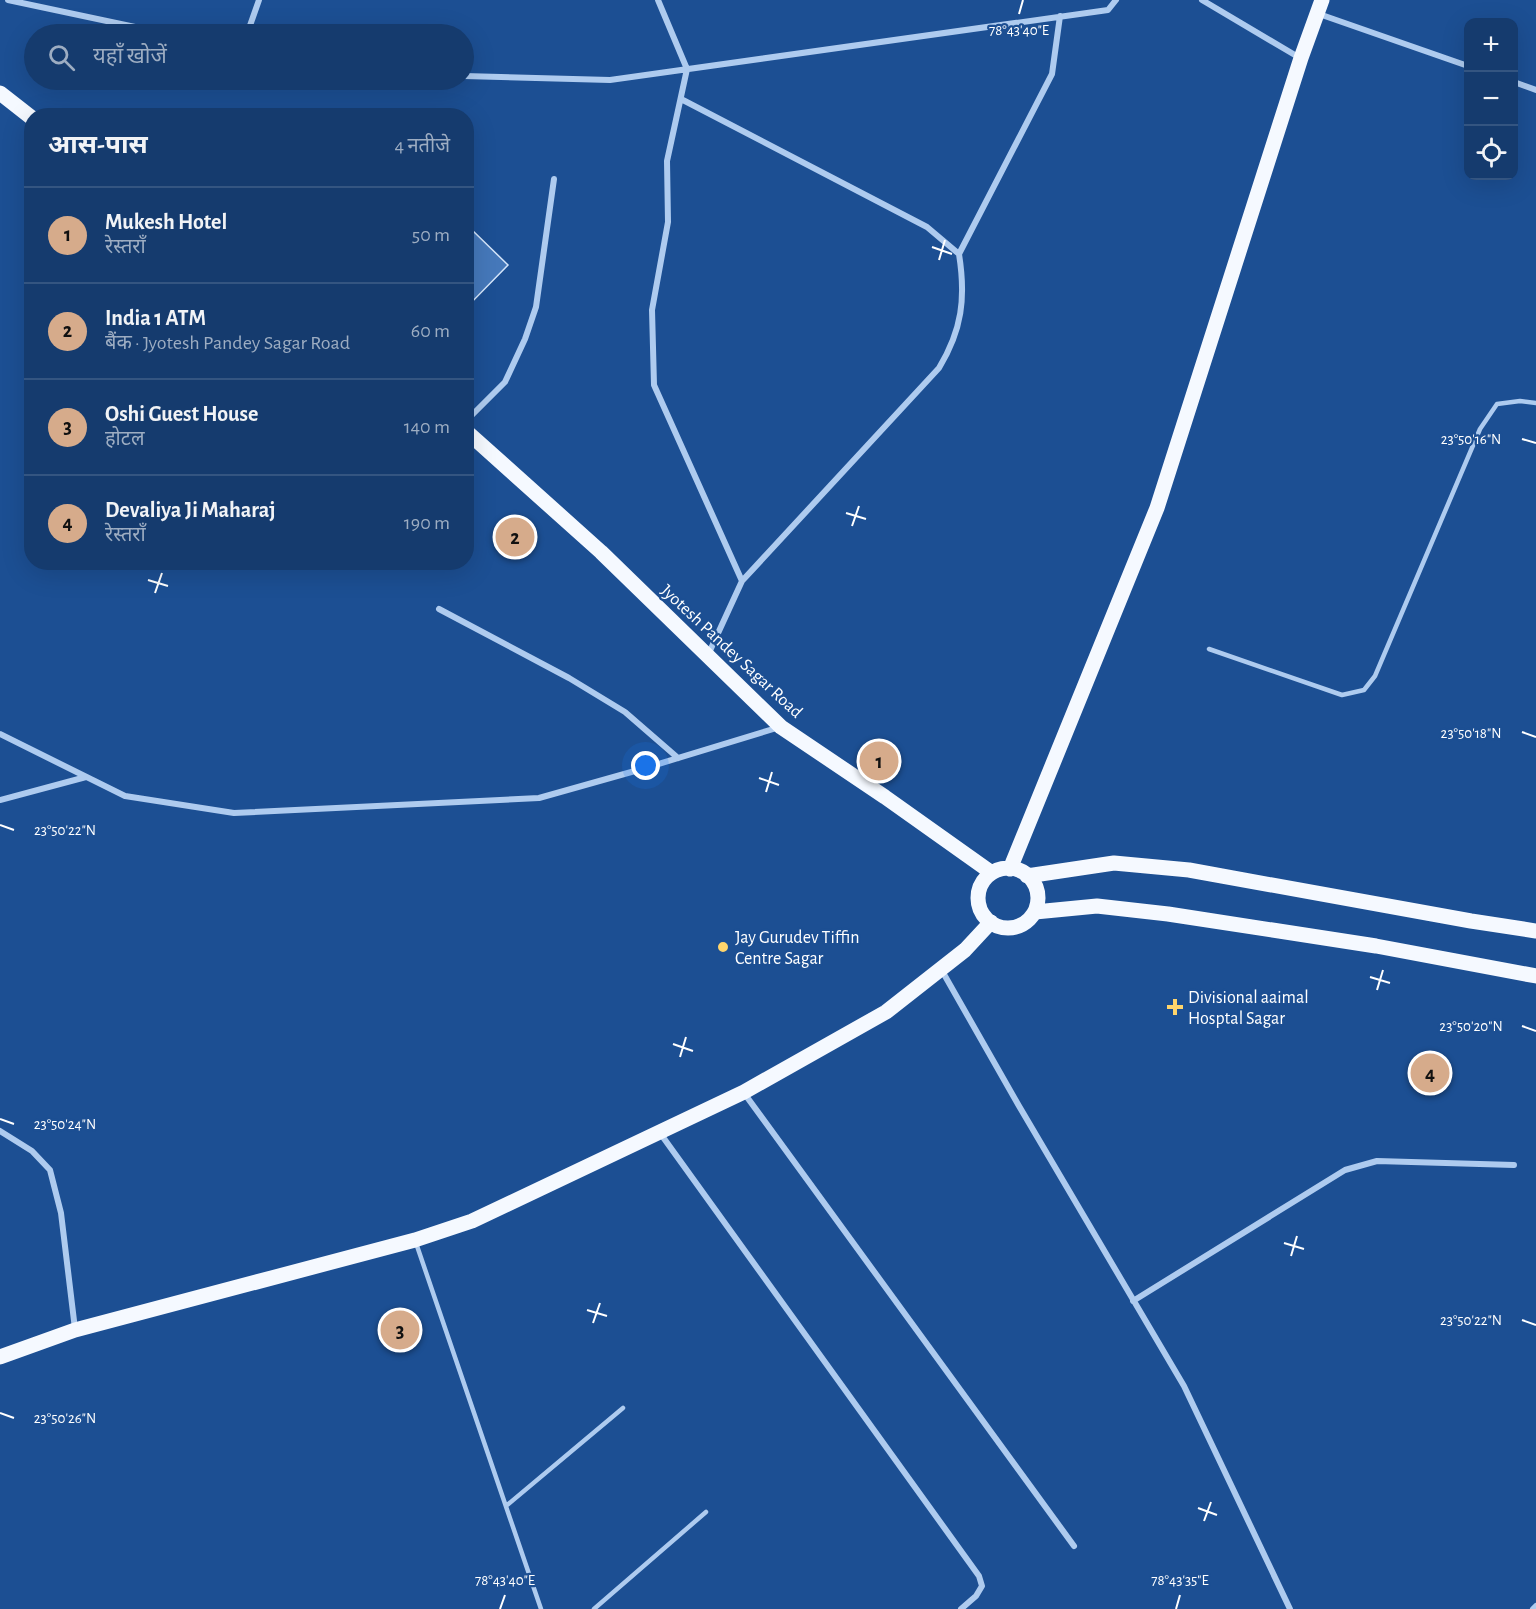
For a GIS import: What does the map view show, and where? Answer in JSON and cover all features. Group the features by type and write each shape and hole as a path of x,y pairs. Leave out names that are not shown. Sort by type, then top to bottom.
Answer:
{"main road":[{"path":"1010,869 1157,508 1301,58 1320,7"},
{"path":"0,93 24,112"},
{"name":"Jyotesh Pandey Sagar Road","path":"474,438 601,552 781,727 992,873"},
{"path":"1027,876 1037,892 1038,902 1029,920 1020,926 1000,927 983,915 978,897 985,879 992,873 1010,869 1027,876 1114,863 1189,870 1536,931"},
{"path":"1035,912 1097,906 1168,914 1376,945 1536,976"},
{"path":"0,1358 75,1330 415,1240 472,1221 744,1092 886,1012 965,950 991,922"}],"street":[{"path":"8,0 121,24"},
{"path":"251,24 259,0"},
{"path":"658,0 687,69 667,161 668,222 652,310 654,385 742,581"},
{"path":"474,76 610,80 1108,10 1116,0"},
{"path":"1203,0 1301,58"},
{"path":"1320,7 1464,64"},
{"path":"708,655 742,581 939,368 950,350 962,313 963,281 959,254 1052,74 1060,16"},
{"path":"1518,83 1536,90"},
{"path":"681,99 927,227 959,254"},
{"path":"474,413 505,382 525,339 536,307 554,179"},
{"path":"439,609 569,678 626,712 678,758"},
{"path":"0,734 125,796 234,813 539,798 781,727"},
{"path":"0,800 87,777"},
{"path":"941,968 1184,1386 1290,1609"},
{"path":"744,1092 1074,1546"},
{"path":"0,1131 32,1151 50,1170 61,1213 75,1330"},
{"path":"660,1132 979,1576 982,1586 976,1596 961,1609"},
{"path":"1133,1301 1346,1170 1377,1161 1514,1165"},
{"path":"1533,1609 1536,1606"}],"lane":[{"path":"1209,649 1342,694 1364,690 1375,676 1480,429 1497,404 1520,401 1536,403"},
{"path":"415,1240 542,1609"},
{"path":"506,1506 623,1408"},
{"path":"594,1609 706,1512"}],"building":[{"path":"474,232 508,265 474,300"}],"place":[{"name":"India 1 ATM","path":"515,537"},
{"name":"Mukesh Hotel","path":"879,761"},
{"name":"Jay Gurudev Tiffin Centre Sagar","path":"723,947"},
{"name":"Divisional aaimal Hosptal Sagar","path":"1175,1007"},
{"name":"Devaliya Ji Maharaj","path":"1430,1073"},
{"name":"Oshi Guest House","path":"400,1330"}]}
